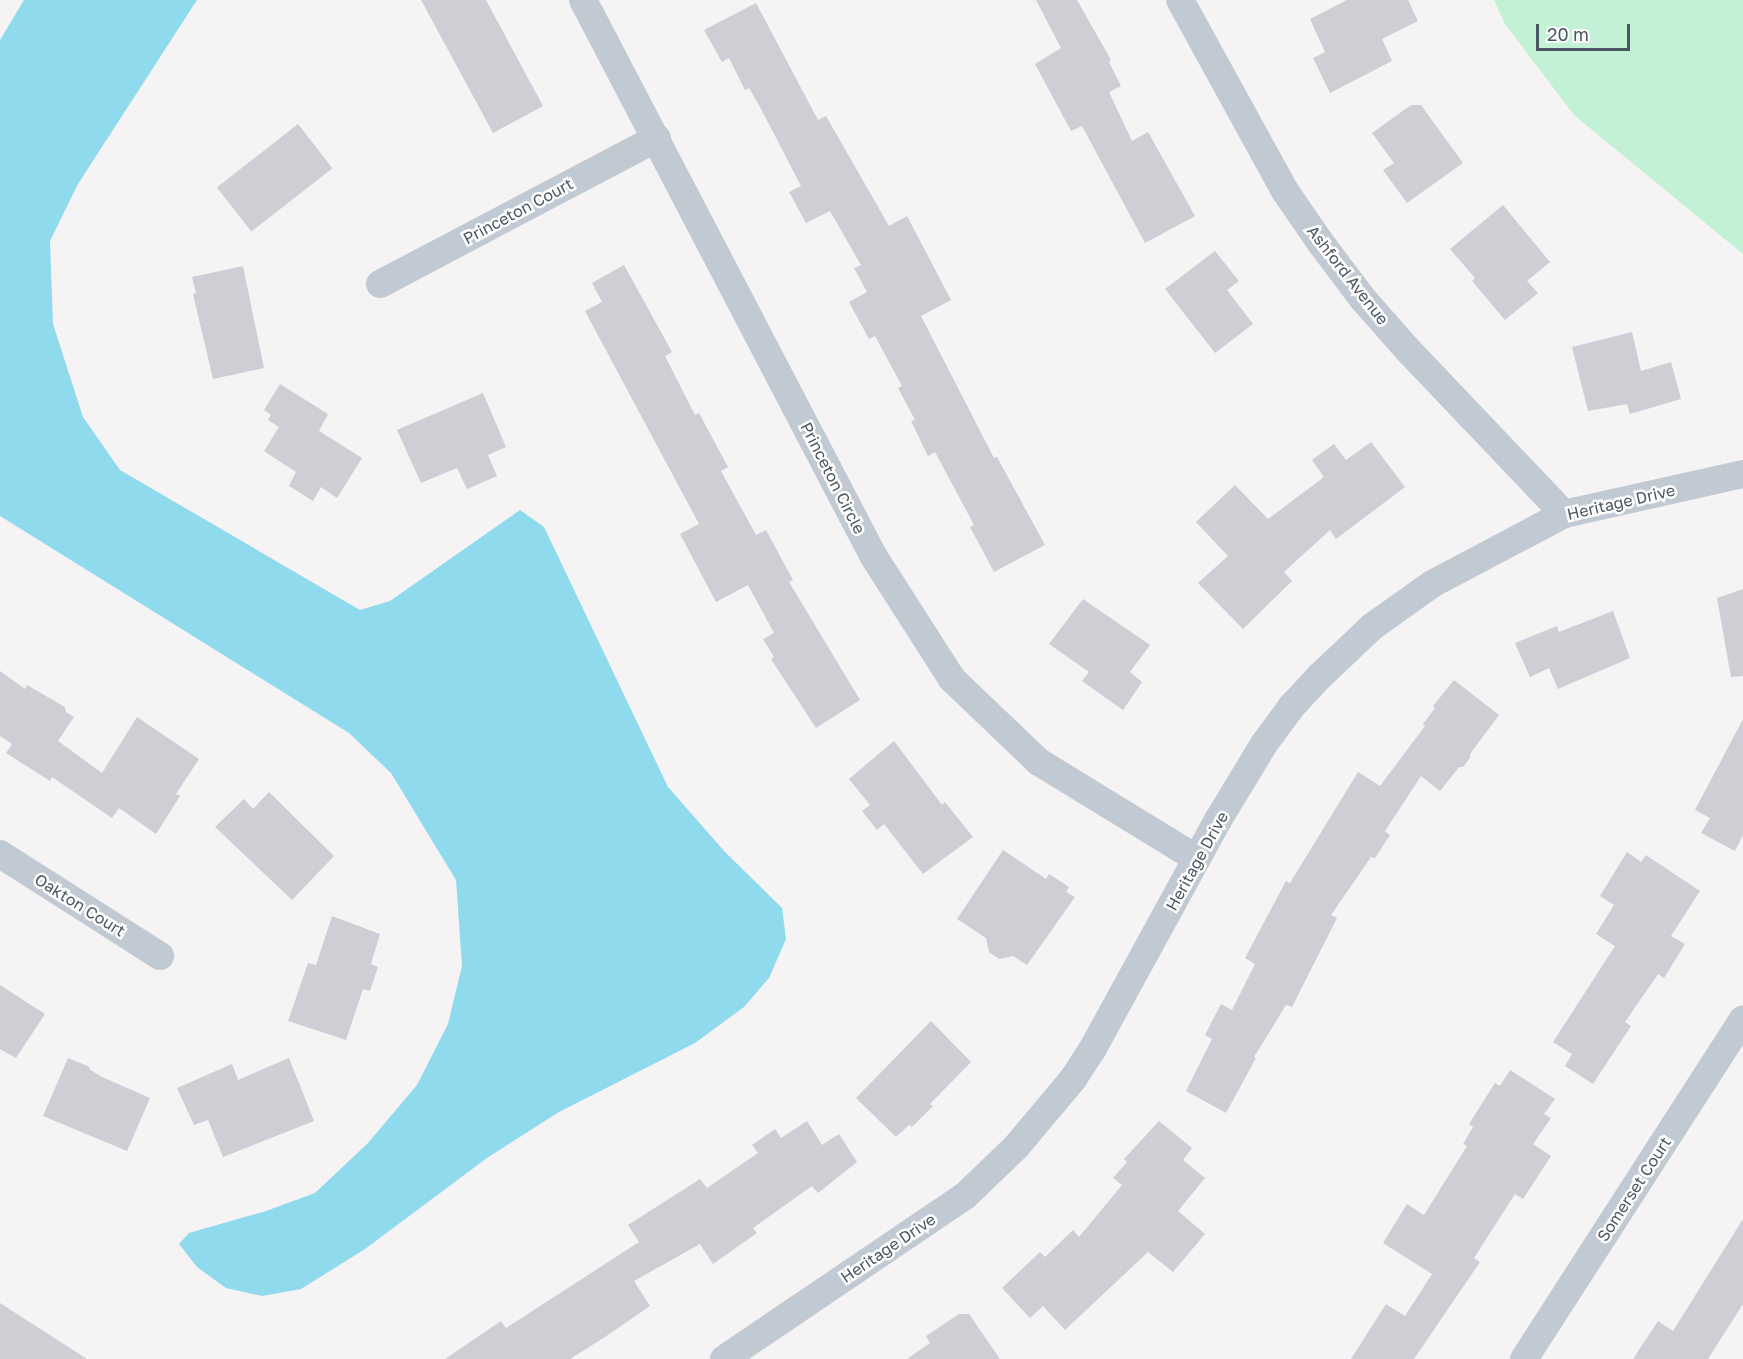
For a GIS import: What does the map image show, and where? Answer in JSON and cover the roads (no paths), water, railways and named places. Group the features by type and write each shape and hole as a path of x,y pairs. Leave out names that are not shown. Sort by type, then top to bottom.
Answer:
{"street":[{"name":"Princeton Circle","path":"583,0 874,557 952,679 1039,762 1197,859"},
{"name":"Ashford Avenue","path":"1180,0 1285,190 1320,242 1363,299 1407,349 1564,514"},
{"name":"Princeton Court","path":"380,284 657,138"},
{"name":"Heritage Drive","path":"724,1359 966,1196 1016,1147 1066,1087 1092,1050 1197,859 1264,744 1292,706 1340,656 1388,614 1432,584 1564,514 1743,474"},
{"name":"Oakton Court","path":"0,854 160,956"},
{"name":"Somerset Court","path":"1524,1359 1743,1019"}],"water":[{"path":"24,0 197,0 78,184 50,241 53,324 83,417 120,470 360,610 390,601 520,510 544,527 668,787 725,852 782,908 786,939 769,978 744,1007 695,1043 559,1112 487,1158 365,1249 301,1289 262,1296 226,1288 197,1267 179,1244 189,1233 266,1211 315,1193 368,1143 417,1085 448,1024 462,966 456,880 391,773 349,733 0,516 0,40"}]}
